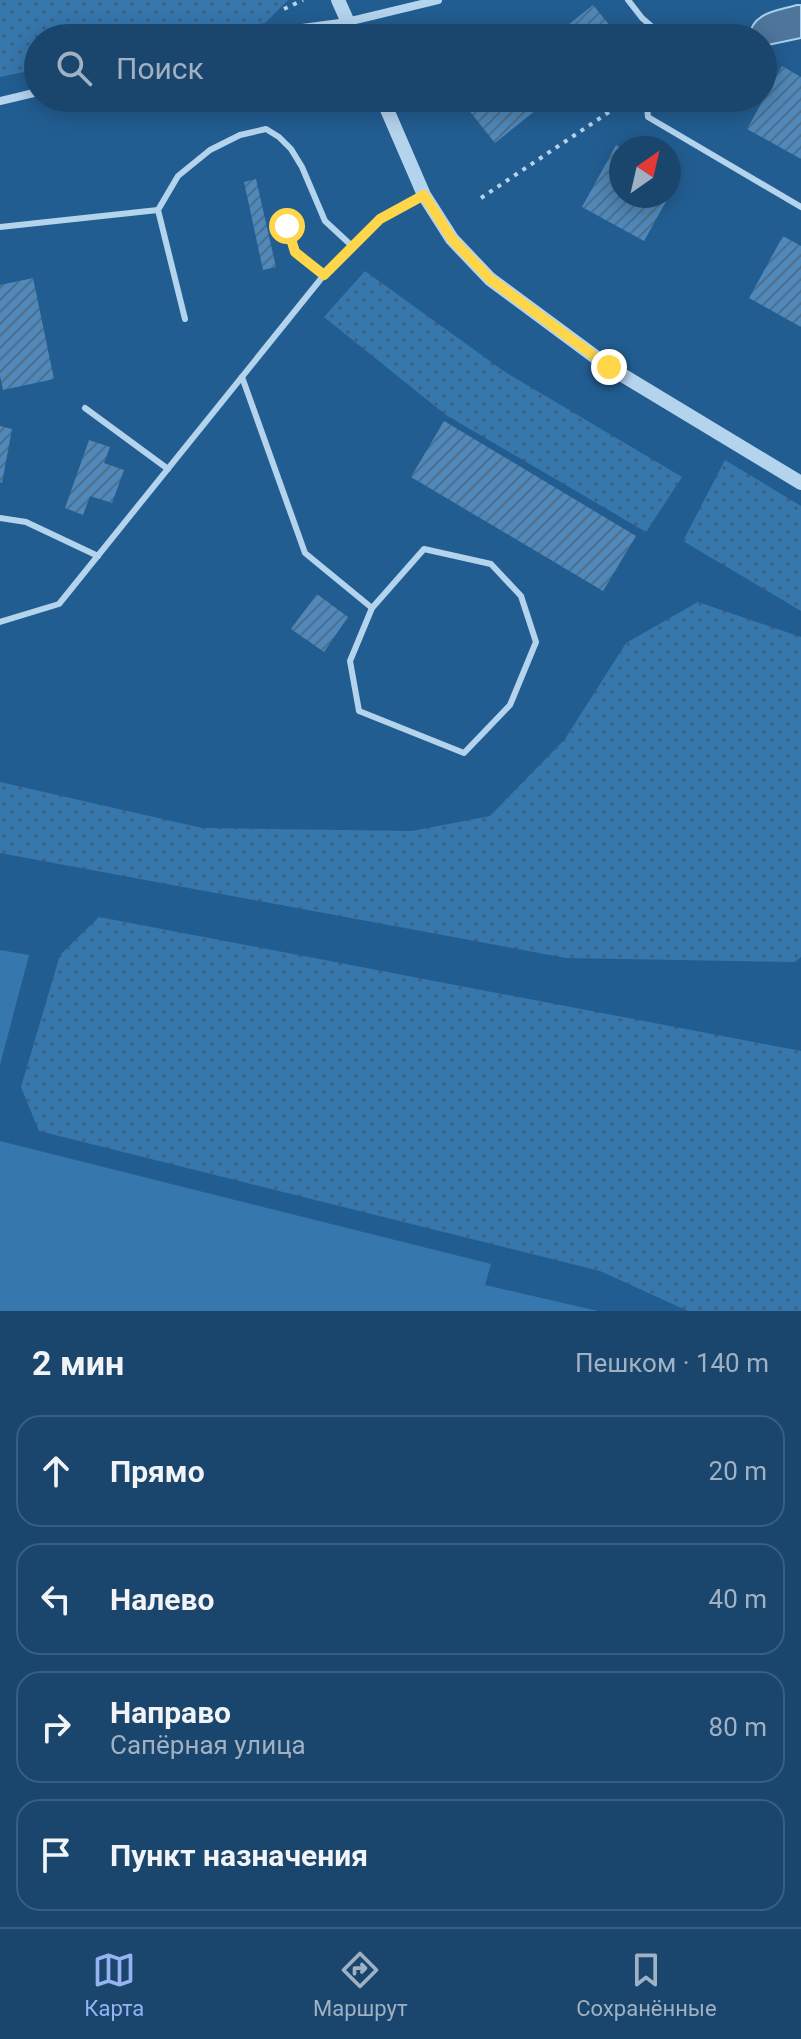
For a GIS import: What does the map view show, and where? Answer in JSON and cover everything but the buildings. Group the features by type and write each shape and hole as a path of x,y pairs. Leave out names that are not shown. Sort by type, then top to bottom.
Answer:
{"street":[{"path":"338,0 347,22"},
{"path":"332,24 438,0"},
{"path":"0,101 24,95"},
{"path":"388,112 424,195 452,239 490,279 609,367 801,483"}],"lane":[{"path":"628,0 649,24"},
{"path":"647,112 648,117 801,207"},
{"path":"185,319 158,210 178,176 210,150 240,135 266,129 279,137 302,167 325,221 352,246"},
{"path":"0,622 59,604 324,275 380,219 424,195"},
{"path":"0,227 158,210"},
{"path":"284,217 295,252 324,275"},
{"path":"242,377 305,553 372,608"},
{"path":"85,408 168,469"},
{"path":"0,518 26,522 98,556"},
{"path":"424,549 491,564 521,596 536,642 510,705 464,753 359,711 350,661 372,608 424,549"}],"path":[{"path":"284,9 303,0"},
{"path":"481,198 609,112"}],"shaded area":[{"path":"0,0 288,0 265,23 260,24 24,24 24,72 0,77"},
{"path":"801,5 801,38 777,43 777,24 754,24 760,17"},
{"path":"365,271 505,372 682,477 646,532 446,415 324,317"},
{"path":"725,460 801,506 801,611 683,541"},
{"path":"698,602 801,637 801,957 795,962 566,958 0,853 0,782 202,828 412,831 490,816 565,739 626,643"},
{"path":"99,917 801,1051 801,1311 688,1311 600,1271 39,1131 21,1087 60,955"},
{"path":"0,950 29,955 0,1065"},
{"path":"0,1141 491,1264 485,1285 598,1311 0,1311"}],"route":[{"path":"287,226 295,252 324,275 380,219 424,195 452,239 490,279 609,367"}]}
